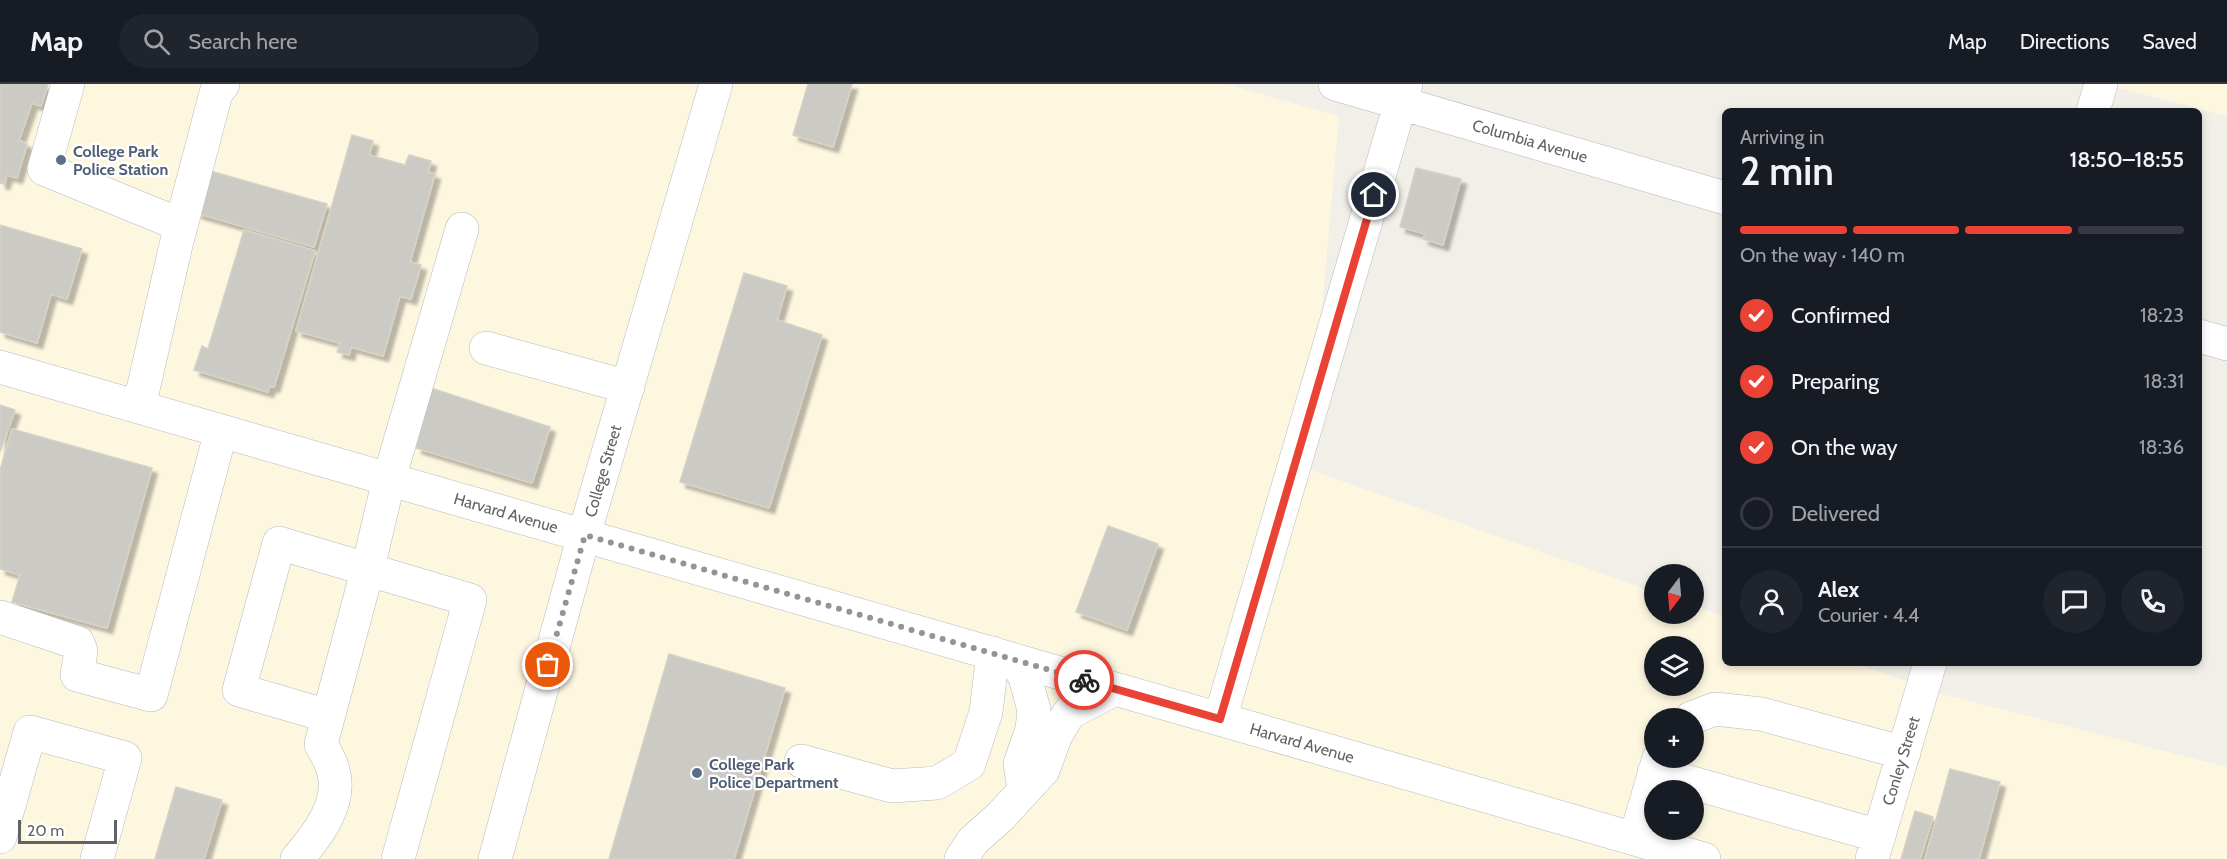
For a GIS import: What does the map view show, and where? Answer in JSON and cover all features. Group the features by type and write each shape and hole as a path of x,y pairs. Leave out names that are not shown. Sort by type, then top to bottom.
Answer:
{"street":[{"path":"68,84 44,170 181,225"},
{"path":"139,407 181,225 216,93 223,84"},
{"name":"College Street","path":"500,855 585,535 716,84"},
{"name":"Columbia Avenue","path":"1335,84 1403,94 1722,197"},
{"path":"2094,108 2101,84"},
{"path":"1220,719 1403,94"},
{"path":"297,859 324,824 334,796 334,770 321,744 389,479 462,229"},
{"path":"2202,337 2227,344"},
{"path":"486,348 627,387"},
{"name":"Harvard Avenue","path":"0,367 1704,859"},
{"path":"0,617 78,643 81,651 77,675 150,695 221,431"},
{"path":"328,716 239,690 279,543 470,600 398,859"},
{"path":"801,761 892,786 937,783 969,764 1004,657 1025,677 1034,710 1032,729 1020,764 1024,789"},
{"name":"Conley Street","path":"1876,847 1929,666"},
{"path":"961,859 974,841 1043,770 1056,735 1069,713 1115,689"},
{"path":"1704,713 1714,709 1761,714 1904,753"},
{"path":"0,837 30,732 125,758 97,859"},
{"path":"1635,839 1655,768"},
{"path":"1664,768 1876,847"}],"shaded area":[{"path":"0,84 1225,84 1339,116 1308,469 1644,588 1644,624 1704,624 1704,610 1722,616 1722,666 1863,666 1942,694 2227,767 2227,859 0,859"},
{"path":"2104,84 2227,84 2227,116"}],"building":[{"path":"0,84 48,84 41,106 32,103 19,140 27,144 17,178 7,175 4,184 0,183"},
{"path":"808,84 852,84 833,147 793,135"},
{"path":"352,135 373,141 369,155 405,165 409,155 431,161 428,172 435,174 410,262 421,265 411,299 400,296 383,356 351,347 349,355 337,352 340,343 296,331"},
{"path":"1416,168 1461,179 1443,245 1423,239 1425,234 1400,227"},
{"path":"207,170 327,204 314,247 196,213"},
{"path":"0,225 82,249 67,299 51,294 37,343 0,332"},
{"path":"244,230 315,251 274,387 270,386 268,392 194,370 202,346 208,349"},
{"path":"744,273 787,286 777,320 822,335 769,508 680,482"},
{"path":"431,388 550,427 532,483 416,448"},
{"path":"0,405 15,410 0,452"},
{"path":"12,429 152,468 107,628 12,602 20,575 0,569 0,470"},
{"path":"1108,526 1158,544 1127,630 1076,612"},
{"name":"College Park Police Department","path":"669,654 785,688 734,859 609,859"},
{"path":"1950,769 2000,782 1979,859 1925,859"},
{"path":"176,787 222,800 204,859 155,859"},
{"path":"1915,811 1933,817 1920,859 1901,859"}],"way so far":[{"path":"548,665 585,535 1084,680"}],"place":[{"name":"College Park Police Station","path":"61,160"},
{"name":"College Park Police Department","path":"697,773"}],"route":[{"path":"1084,680 1220,719 1374,195"}]}
